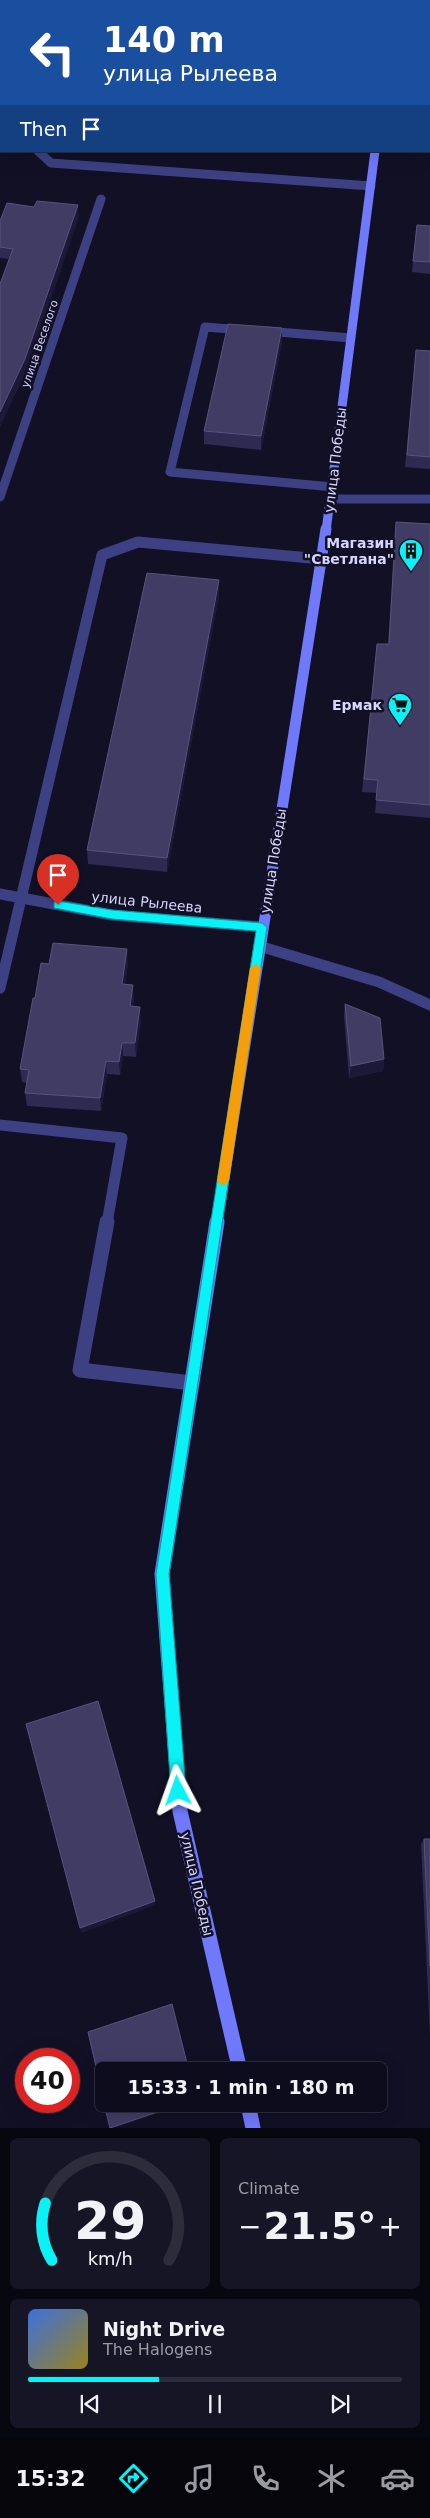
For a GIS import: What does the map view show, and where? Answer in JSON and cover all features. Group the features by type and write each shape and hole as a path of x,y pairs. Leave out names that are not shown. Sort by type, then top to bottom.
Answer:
{"street":[{"path":"39,152 51,163 371,186"},
{"name":"улица Победы","path":"238,2062 180,1811 162,1574 259,946 332,493 375,152"},
{"name":"улица Веселого","path":"0,497 101,199"},
{"path":"351,338 205,327 170,472 332,493 430,499"},
{"path":"0,988 102,555 138,542 321,559"},
{"name":"улица Рылеева","path":"0,894 112,915 262,927"},
{"path":"259,946 379,982 430,1005"},
{"path":"0,1125 122,1138 80,1370 192,1383"},
{"path":"250,2112 253,2128"}],"building":[{"path":"37,201 78,205 25,359 0,412 0,284 13,249 0,247 0,221 7,203 34,207"},
{"path":"417,225 430,226 430,262 413,261"},
{"path":"228,324 282,328 261,436 204,431"},
{"path":"416,350 430,351 430,457 407,455"},
{"name":"Ермак","path":"396,522 430,524 430,805 376,800 378,780 364,779 377,644 389,644"},
{"path":"147,573 219,580 167,858 87,850"},
{"path":"53,943 127,949 122,984 133,985 130,1006 140,1007 135,1043 122,1043 119,1062 106,1061 100,1098 25,1093 29,1070 20,1069 33,998 35,998 41,963 49,964"},
{"path":"345,1004 380,1018 384,1059 351,1066"},
{"path":"98,1701 155,1901 80,1928 26,1724"},
{"path":"424,1839 430,1839 430,1966"},
{"path":"172,2004 187,2062 95,2062 88,2032"},
{"path":"106,2112 157,2112 110,2128"}],"slow traffic":[{"path":"223,1181 256,968"}],"place":[{"name":"Магазин \"Светлана\"","path":"411,572"},
{"name":"Ермак","path":"400,726"}],"route":[{"path":"58,905 112,915 262,927 162,1574 178,1791"}]}
